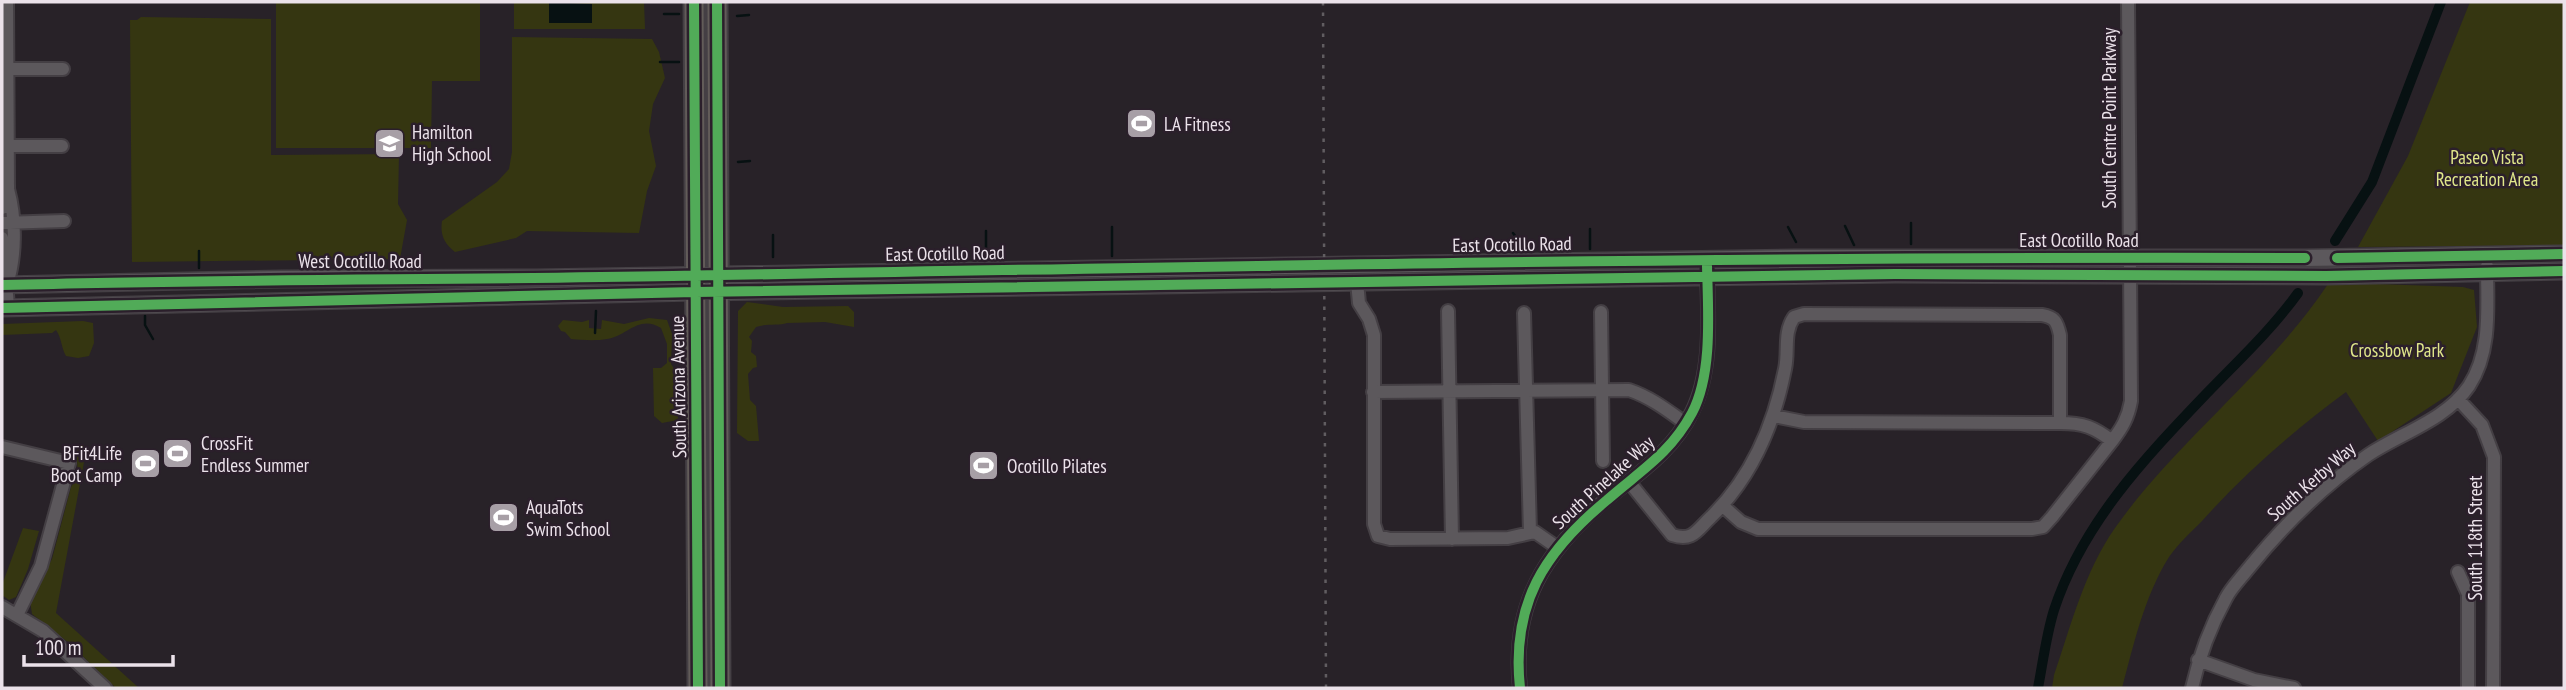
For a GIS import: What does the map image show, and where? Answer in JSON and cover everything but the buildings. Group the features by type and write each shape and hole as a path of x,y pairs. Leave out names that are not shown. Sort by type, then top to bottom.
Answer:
{"main road":[{"name":"South Arizona Avenue","path":"694,2 698,688"},
{"path":"717,2 720,688"},
{"name":"East Ocotillo Road","path":"719,284 962,270 1707,259 2337,258 2564,254"},
{"path":"962,270 962,288"},
{"name":"East Ocotillo Road","path":"719,284 962,288 1895,274 2326,276 2564,271"},
{"name":"West Ocotillo Road","path":"5,285 282,279 719,284"},
{"name":"West Ocotillo Road","path":"5,308 695,284"}],"street":[{"path":"2,208 8,146 8,69 5,44 7,2"},
{"name":"South Centre Point Parkway","path":"1723,506 1741,522 1758,529 2032,529 2043,527 2052,517 2125,424 2131,401 2128,2"},
{"path":"8,69 63,69"},
{"path":"8,146 62,146"},
{"path":"5,190 12,203 7,223 13,266 5,285"},
{"path":"7,223 64,222"},
{"path":"2,238 5,308"},
{"path":"2487,255 2487,273"},
{"name":"South Pinelake Way","path":"1520,688 1518,655 1522,621 1531,593 1547,561 1570,533 1664,452 1693,411 1707,358 1707,259"},
{"name":"South Kerby Way","path":"2192,688 2198,660 2227,596 2294,518 2367,456 2437,415 2458,398 2475,373 2486,334 2487,273"},
{"path":"1357,282 1359,303 1369,319 1374,335 1376,532 1384,539 1508,538 1531,532 1539,533 1558,548"},
{"path":"1448,311 1452,539"},
{"path":"1601,312 1603,461"},
{"path":"1524,313 1531,532"},
{"path":"1630,482 1672,535 1681,538 1694,534 1723,506 1748,472 1762,446 1774,416 1786,365 1789,324 1794,317 1804,314 2051,316 2057,322 2060,335 2060,423"},
{"path":"1373,392 1629,390 1643,394 1685,424"},
{"name":"South 118th Street","path":"2458,398 2482,425 2494,457 2493,688"},
{"path":"1774,416 1804,422 2083,423 2096,428 2112,441"},
{"path":"2,447 69,463 41,566 17,615"},
{"path":"2458,572 2468,594 2468,688"},
{"path":"2,607 55,640 105,688"},
{"path":"2198,660 2254,680 2294,688"}],"green space":[{"path":"276,2 480,2 480,81 432,81 431,148 276,148"},
{"path":"514,2 644,2 645,29 514,29"},
{"name":"Paseo Vista Recreation Area","path":"2470,2 2564,2 2564,245 2358,247 2408,156"},
{"path":"141,17 271,19 271,155 399,154 398,204 407,220 400,259 132,262 130,20"},
{"path":"512,37 652,39 659,52 665,78 653,104 649,131 656,166 647,191 639,233 527,231 516,238 455,252 446,242 442,235 442,221 497,182 509,169 512,152"},
{"name":"Crossbow Park","path":"2328,284 2463,287 2474,290 2477,327 2451,393 2378,441 2346,392 2252,469 2173,552 2160,572 2146,604 2122,688 2052,688 2054,675 2087,581 2115,528 2166,465 2278,348"},
{"path":"747,302 783,307 848,306 854,312 854,327 825,322 756,327 749,337 757,367 748,374 750,400 756,406 759,441 748,441 737,433 738,311"},
{"path":"649,318 667,320 672,334 671,364 677,373 678,420 662,423 654,416 653,368 661,368 667,363 667,344 661,328 646,323 614,337 589,340 571,339 558,326 563,320 589,320 589,328 601,329 602,320 624,324"},
{"path":"83,321 93,323 94,343 89,356 78,358 66,356 56,330 52,333 2,335 2,324"},
{"path":"76,444 87,446 56,613 139,688 116,688 69,643 32,614 30,601 52,559 71,487 78,476"},
{"path":"23,528 39,531 28,569 16,597 9,600 2,595 2,585"}],"shaded area":[{"path":"549,2 592,4 592,23 549,23"}],"waterway":[{"path":"2335,241 2372,182 2441,2"},
{"path":"664,14 679,14"},
{"path":"737,16 749,15"},
{"path":"660,62 679,62"},
{"path":"738,162 750,161"},
{"path":"1911,223 1911,244"},
{"path":"1845,226 1854,245"},
{"path":"1112,227 1112,256"},
{"path":"1788,227 1796,242"},
{"path":"1590,229 1590,249"},
{"path":"986,231 986,254"},
{"path":"1513,233 1526,250"},
{"path":"773,235 773,257"},
{"path":"199,251 199,268"},
{"path":"2038,688 2054,610 2066,578 2099,519 2140,466 2267,331 2298,293"},
{"path":"595,333 596,311"},
{"path":"145,316 145,325 153,339"}],"railway":[{"path":"1323,2 1326,688"}],"cycle path":[{"path":"694,2 698,688"},
{"path":"717,2 720,688"},
{"path":"2337,258 2564,254"},
{"path":"2,285 1489,262 2305,258"},
{"path":"1520,688 1521,630 1527,605 1549,560 1585,520 1664,451 1692,413 1699,397 1706,361 1707,266"},
{"path":"2,308 695,292 1895,274 2326,276 2564,271"}],"place":[{"name":"LA Fitness","path":"1141,124"},
{"name":"Hamilton High School","path":"389,143"},
{"name":"CrossFit Endless Summer","path":"178,454"},
{"name":"BFit4Life Boot Camp","path":"145,464"},
{"name":"Ocotillo Pilates","path":"984,466"},
{"name":"AquaTots Swim School","path":"503,518"}]}
